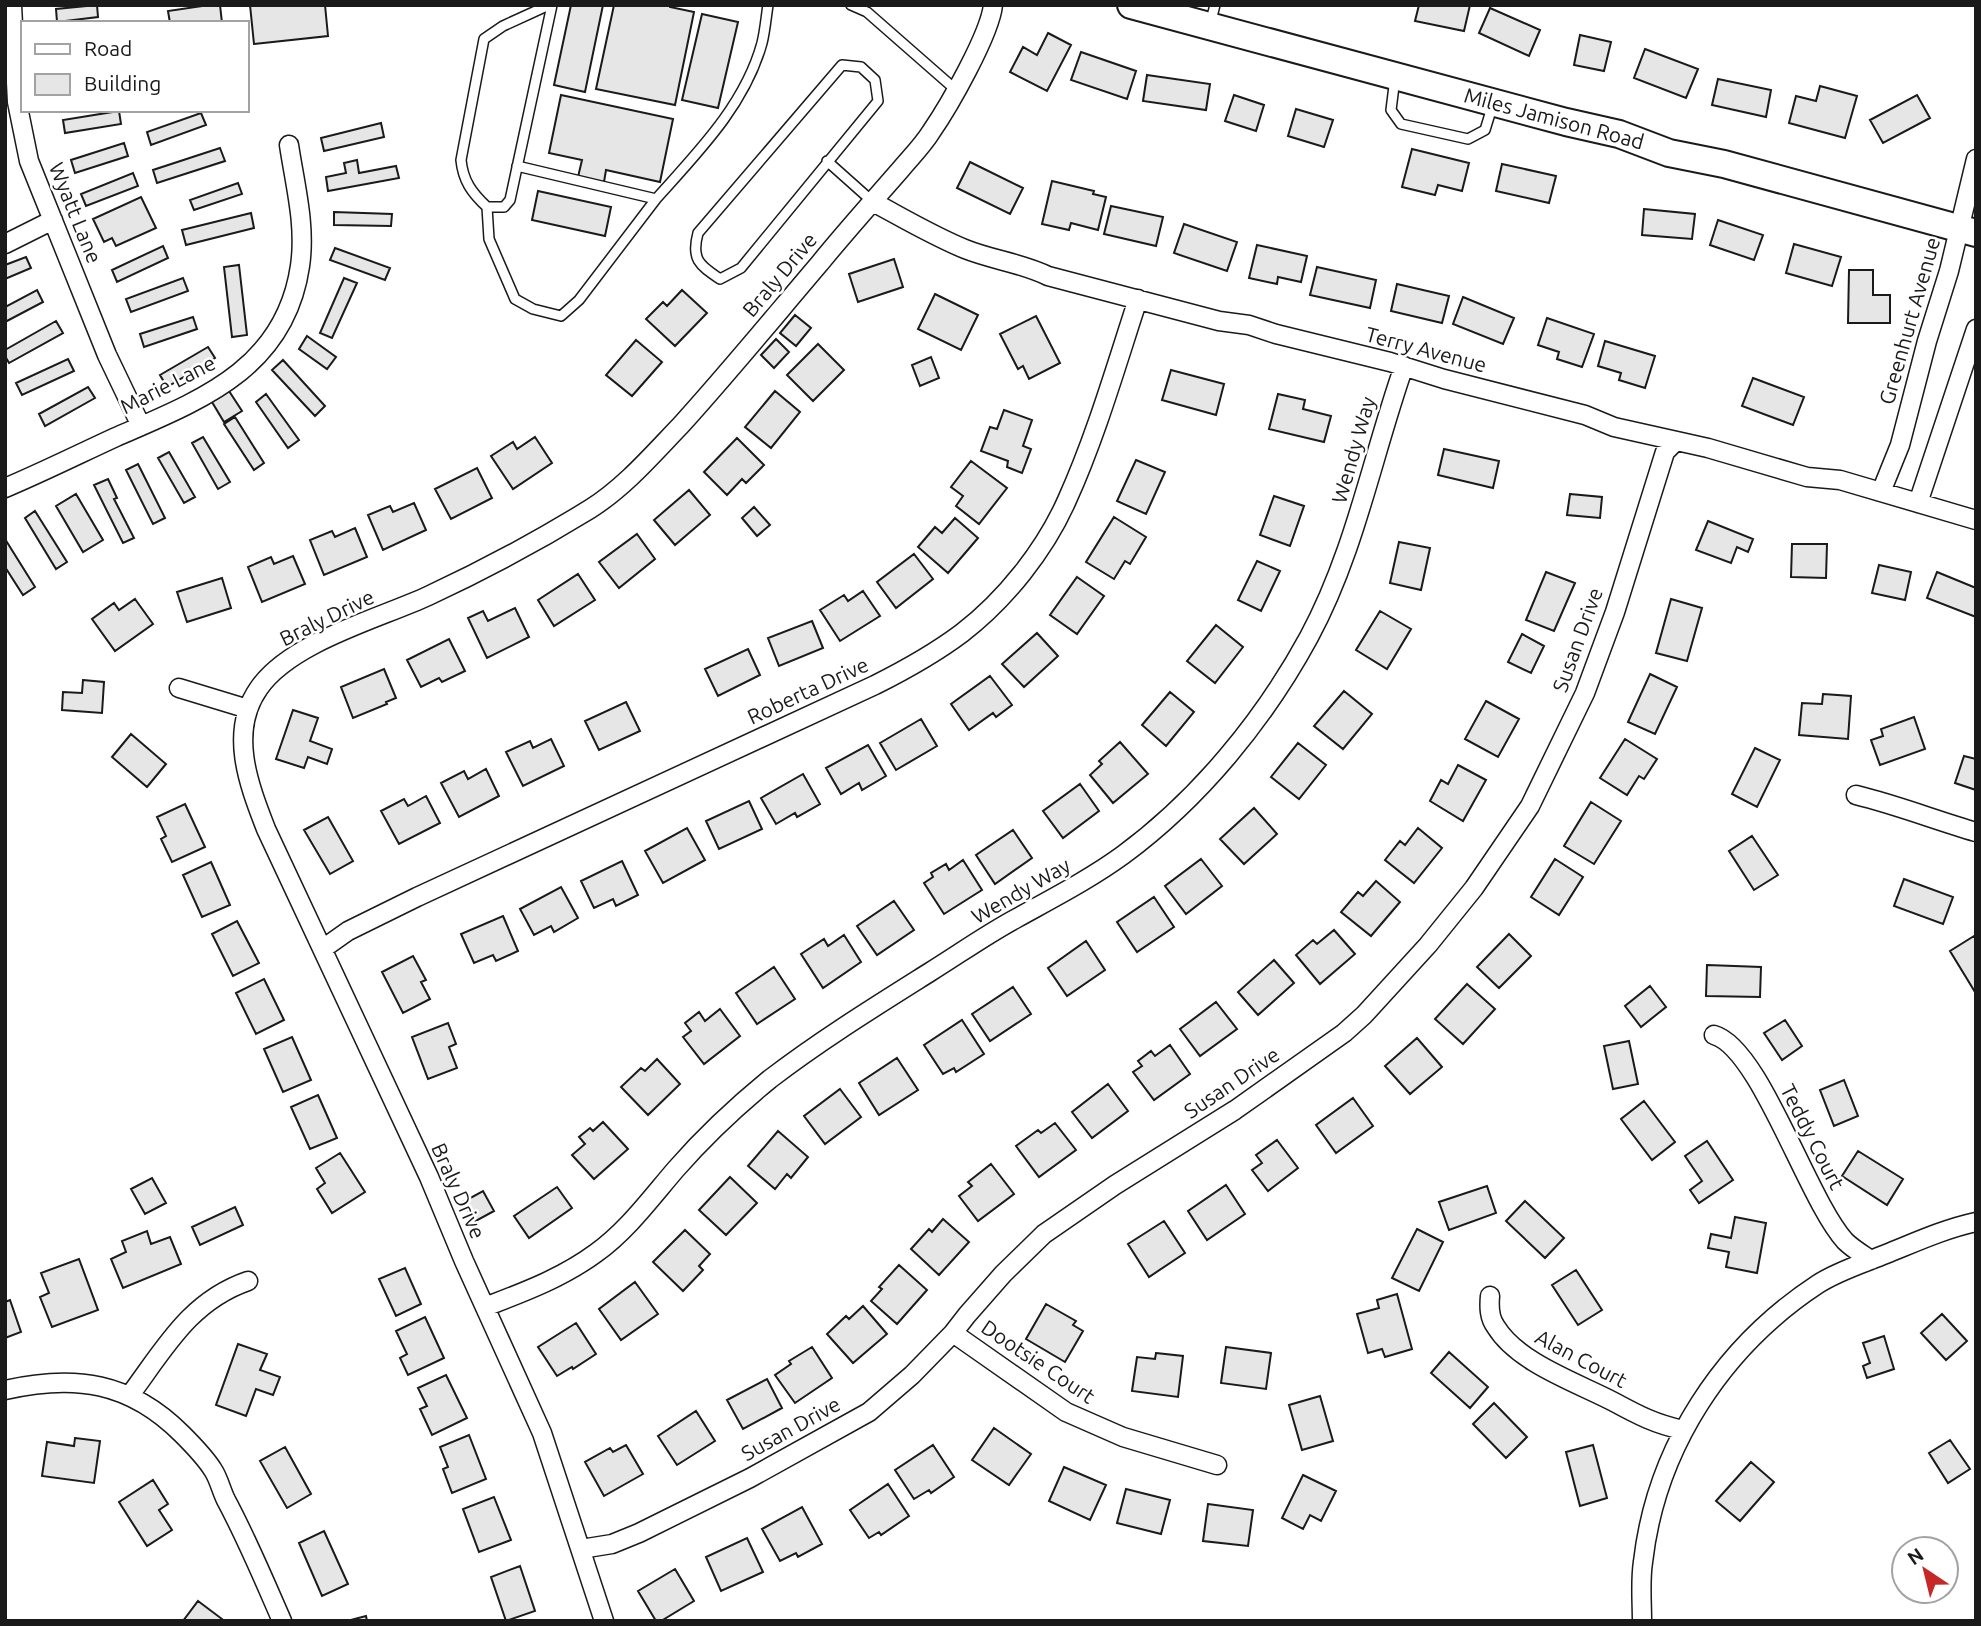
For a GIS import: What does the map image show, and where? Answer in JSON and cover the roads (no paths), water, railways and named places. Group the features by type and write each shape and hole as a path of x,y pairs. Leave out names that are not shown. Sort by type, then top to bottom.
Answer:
{"main road":[{"name":"Miles Jamison Road","path":"1131,5 1212,15 1395,76 1619,134 1669,153 1724,164 1967,231"}],"street":[{"name":"Wyatt Lane","path":"12,5 17,102 29,161 107,355 141,426"},
{"name":"Braly Drive","path":"604,1621 542,1433 324,948 290,881 247,779 243,732 248,709 258,689 291,658 312,646 429,595 524,547 593,507 655,453 710,393 930,134 956,90 989,23 993,5"},
{"name":"Marie Lane","path":"5,488 209,394 243,372 258,356 282,323 296,286 302,246 299,192 289,145"},
{"name":"Greenhurt Avenue","path":"1881,492 1900,445 1927,341 1949,271 1967,231 1976,159"},
{"name":"Terry Avenue","path":"873,202 933,235 967,250 1029,267 1048,276 1404,366 1585,415 1614,427 1807,477 1840,480 1976,520"},
{"path":"5,244 53,220"},
{"name":"Roberta Drive","path":"324,948 348,931 417,897 875,685 921,661 964,631 1000,598 1023,570 1067,502 1103,406 1138,299"},
{"path":"1918,503 1976,329"},
{"name":"Wendy Way","path":"485,1307 540,1287 597,1253 632,1220 678,1166 712,1132 777,1074 869,1010 1125,854 1180,805 1230,753 1259,716 1287,676 1310,635 1329,595 1360,514 1363,496 1376,462 1386,416 1404,366"},
{"name":"Susan Drive","path":"581,1549 612,1544 639,1533 869,1412 953,1333 1003,1274 1044,1234 1115,1185 1235,1110 1345,1033 1428,945 1459,907 1530,806 1585,693 1615,612 1665,452 1676,441"},
{"path":"178,688 248,709"},
{"path":"1856,795 1900,806 1931,819 1976,832"},
{"name":"Teddy Court","path":"1714,1035 1731,1044 1751,1068 1825,1213 1844,1240 1871,1260"},
{"path":"1642,1621 1642,1563 1654,1505 1672,1452 1701,1399 1735,1354 1755,1334 1819,1283 1947,1229 1976,1222"},
{"path":"130,1395 199,1307 232,1287 248,1281"},
{"name":"Alan Court","path":"1490,1296 1489,1306 1494,1326 1517,1350 1580,1387 1613,1401 1632,1413 1658,1425 1683,1430"},
{"name":"Dootsie Court","path":"953,1333 1066,1412 1123,1437 1217,1465"},
{"path":"5,1391 52,1382 82,1383 108,1387 130,1395 157,1412 214,1471 282,1621"}],"lane":[{"path":"550,5 510,200 504,207 487,207 473,195 462,175 461,160 484,39 503,26 550,5"},
{"path":"487,207 489,239 515,299 533,309 561,316 579,300 656,199 722,123 747,82 762,43 768,5"},
{"path":"851,5 867,12 956,90"},
{"path":"842,65 860,67 875,80 878,101 827,161 741,268 720,279 701,267 694,248 698,233 842,65"},
{"path":"1395,76 1391,110 1401,124 1468,139 1485,130 1493,102"},
{"path":"827,161 873,202"},
{"path":"517,166 656,199"}]}
